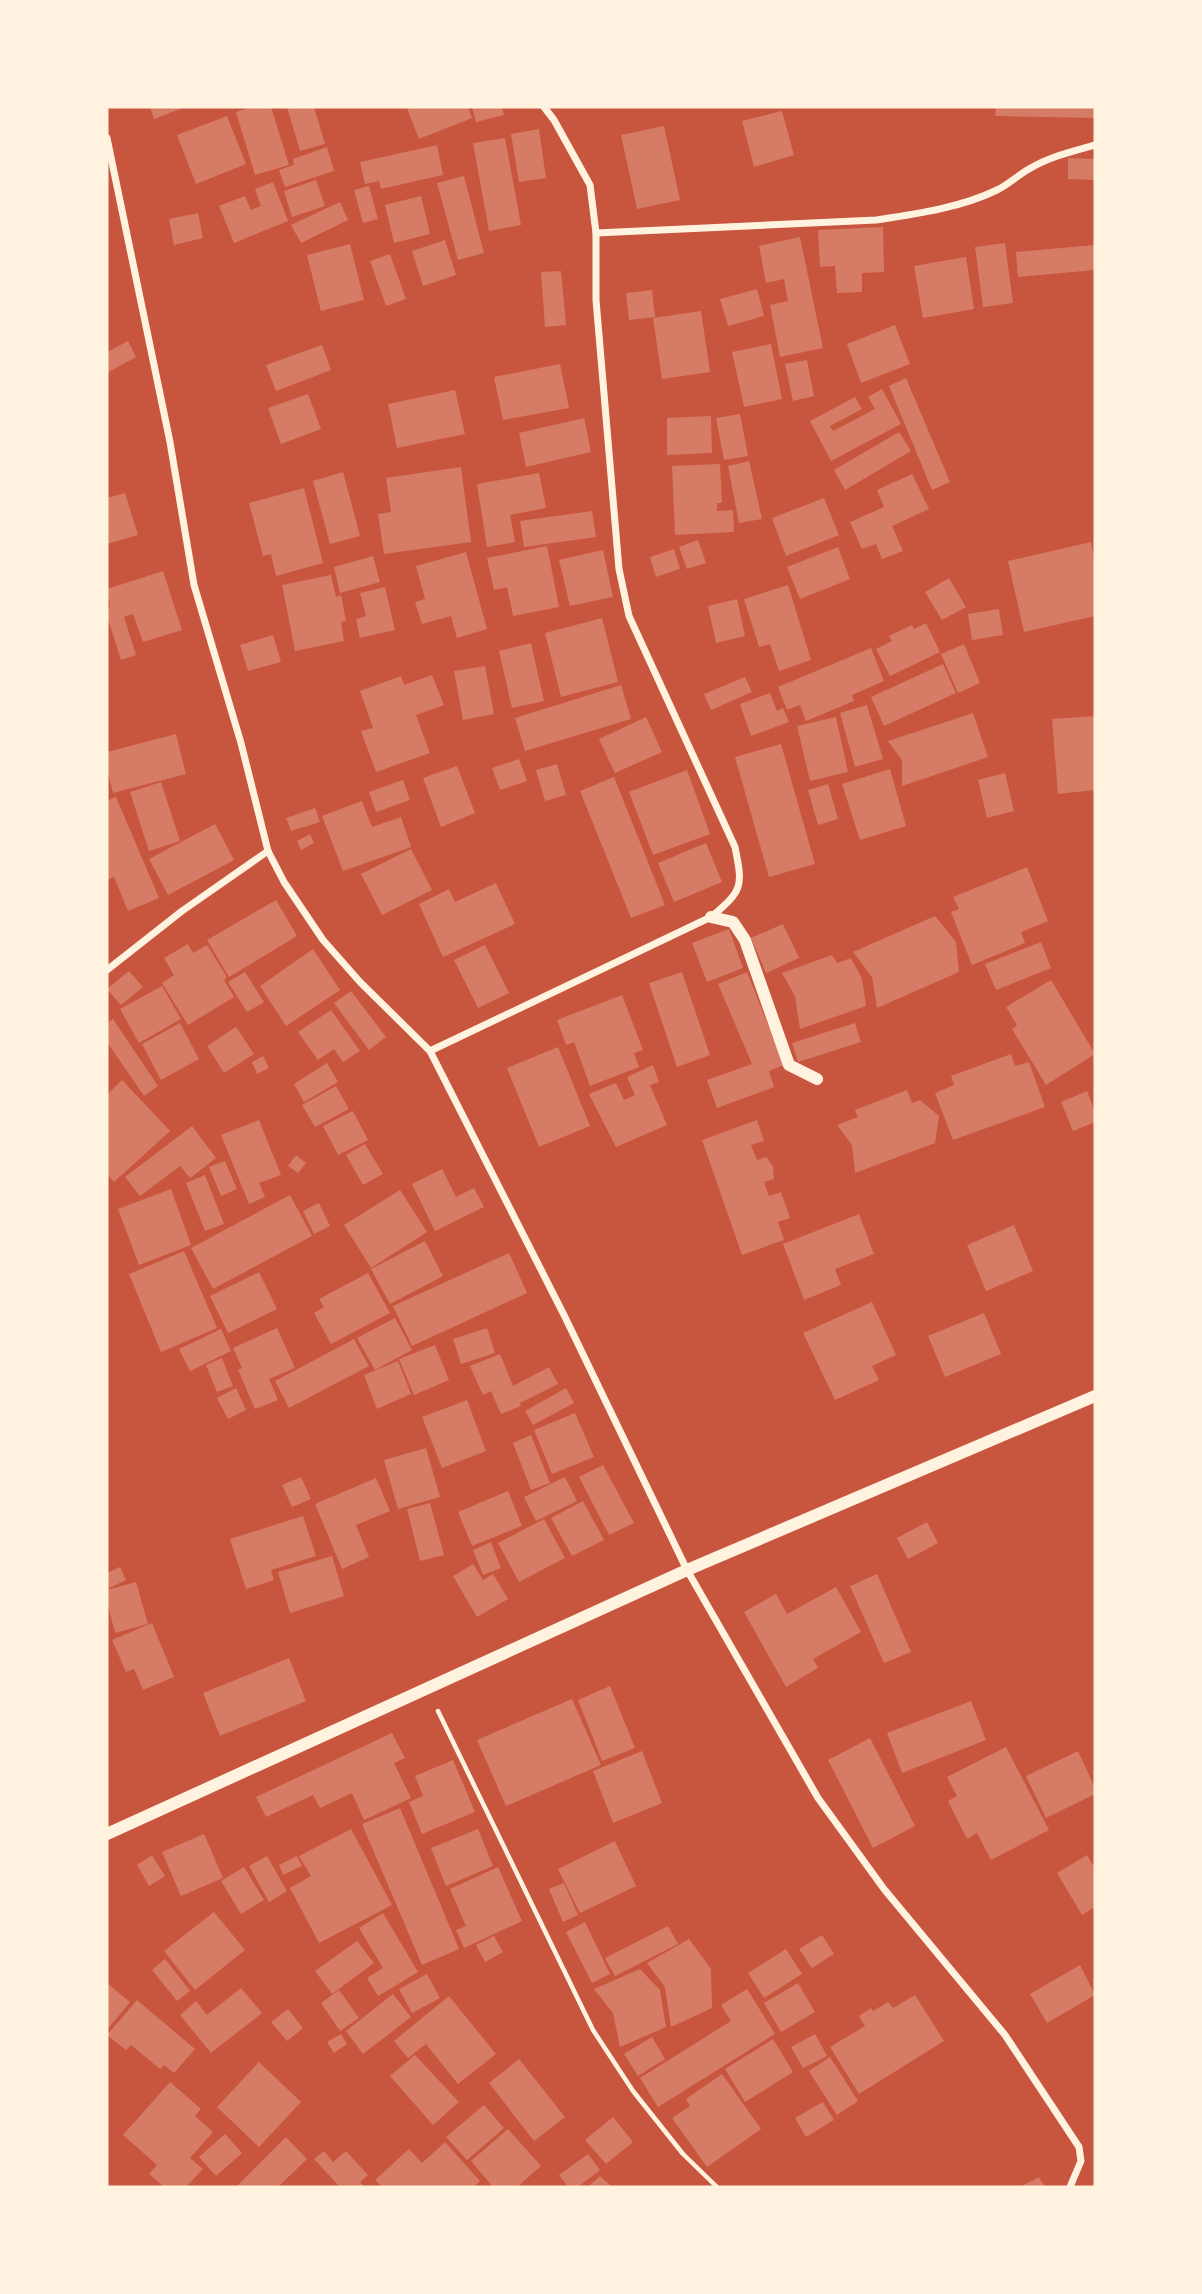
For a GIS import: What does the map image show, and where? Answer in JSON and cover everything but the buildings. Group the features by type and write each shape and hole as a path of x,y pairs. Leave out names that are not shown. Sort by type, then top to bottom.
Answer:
{"street":[{"path":"430,1051 711,917 734,898 741,879 735,847 629,616 618,569 596,300 596,233 590,185 544,107"},
{"path":"107,138 170,442 194,585 241,743 268,850 284,882 323,940 360,982 430,1051 565,1317 687,1570 818,1798 884,1889 1005,2035 1079,2147 1082,2161 1070,2187"},
{"path":"596,233 876,220 915,214 966,202 999,190 1029,169 1064,153 1095,145"},
{"path":"107,970 182,911 268,850"},
{"path":"711,917 733,922 745,940 789,1065 817,1079"},
{"path":"107,1834 687,1570 1095,1396"}],"path":[{"path":"427,1688 593,2030 633,2091 682,2154 717,2187"}]}
